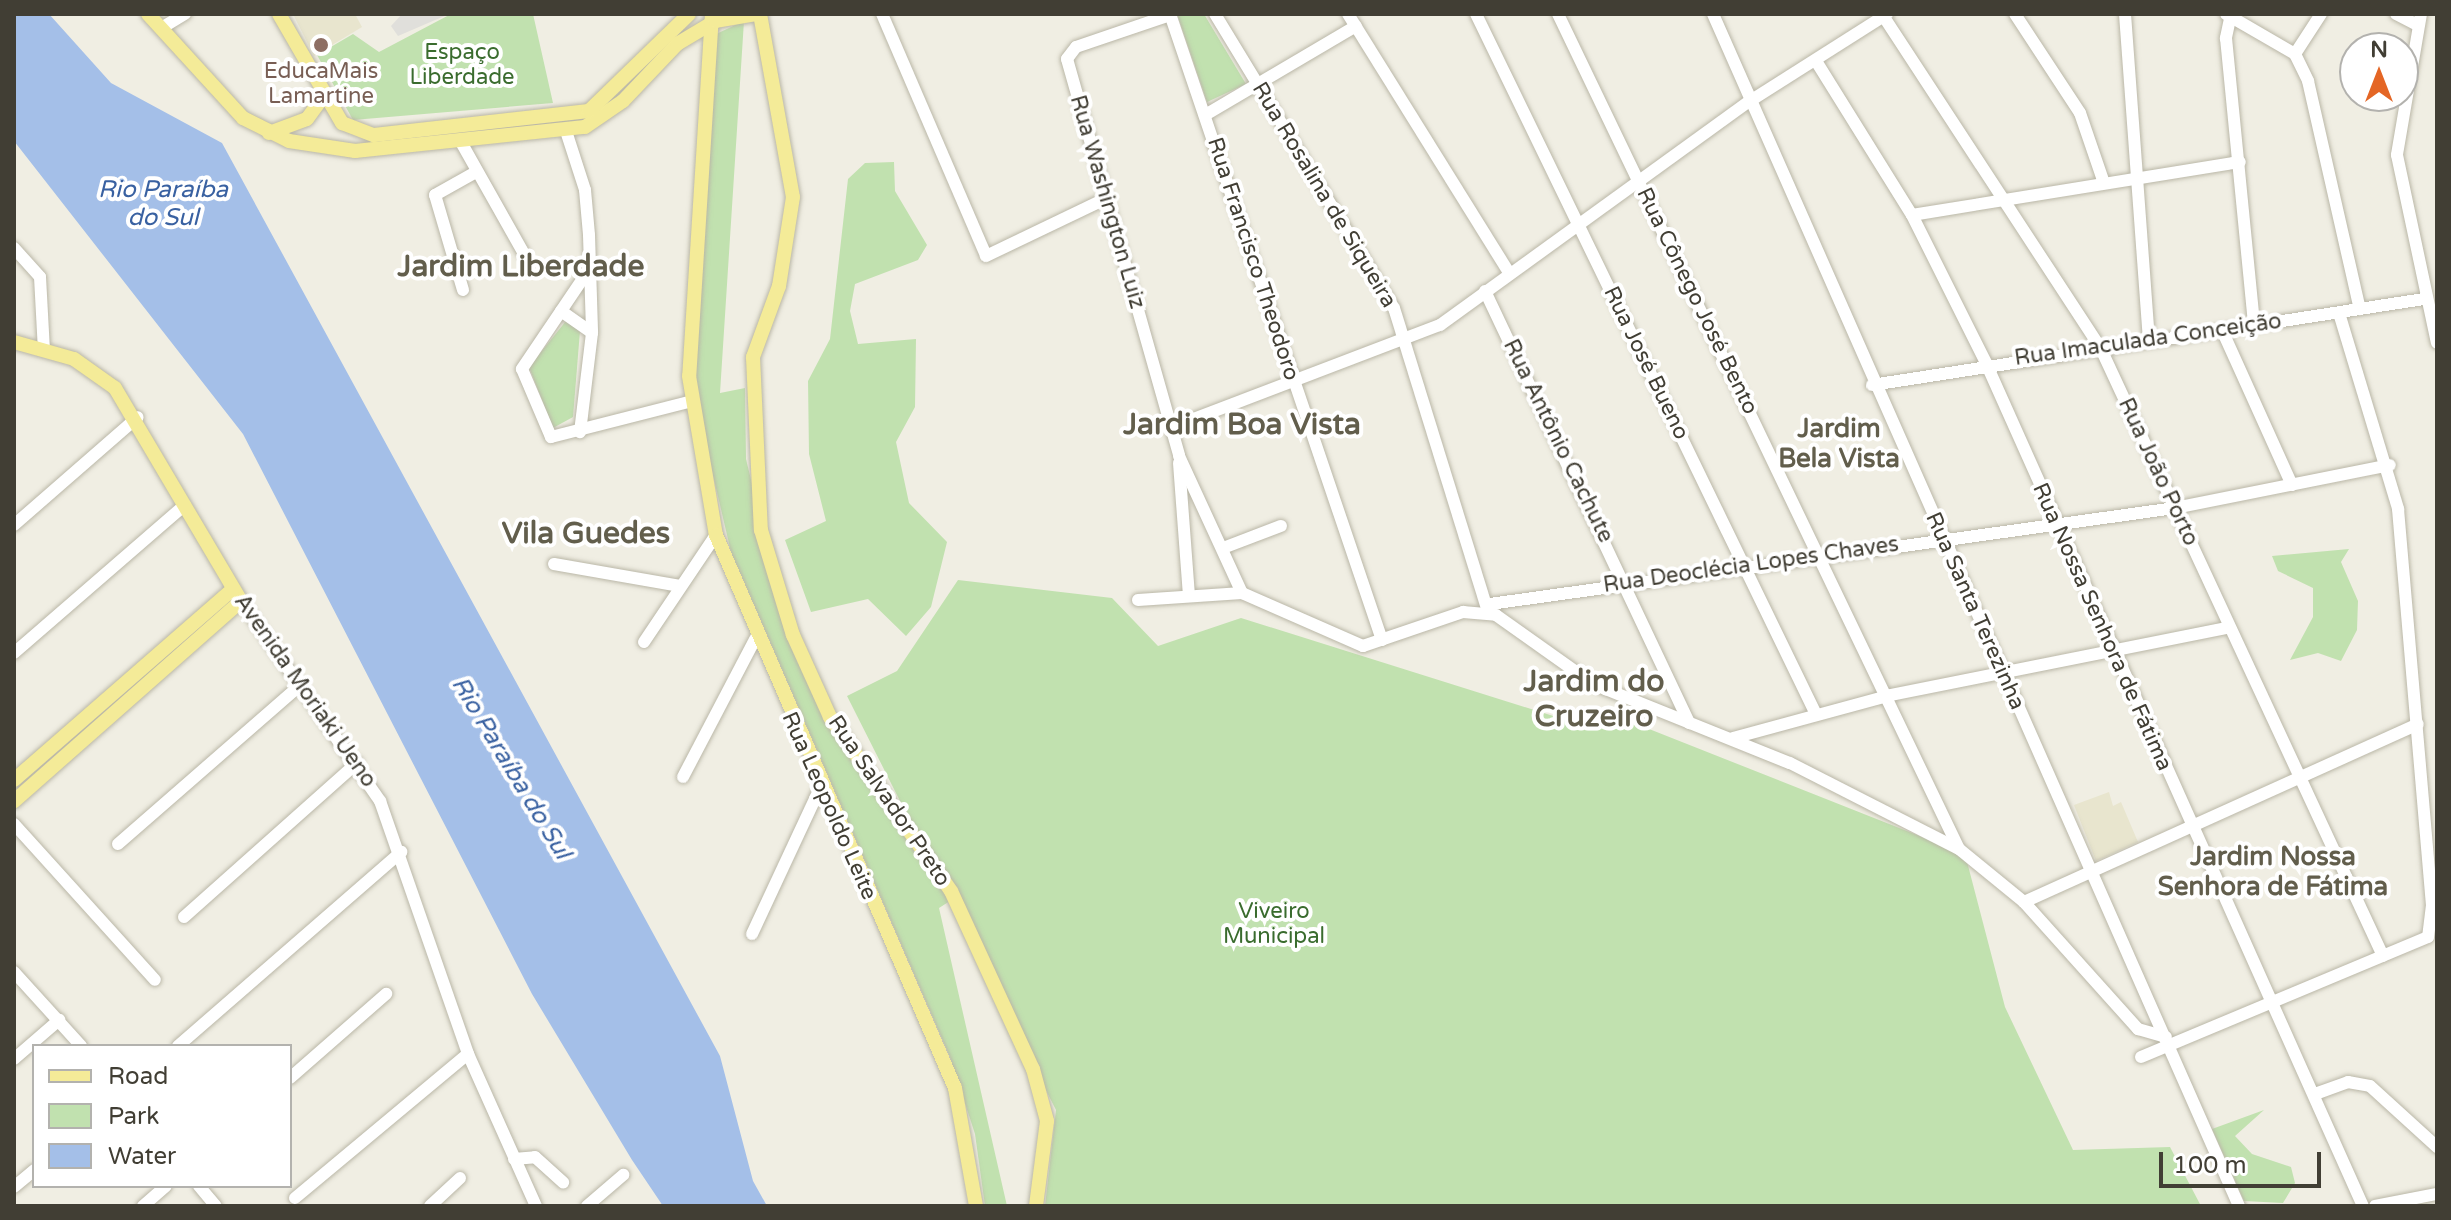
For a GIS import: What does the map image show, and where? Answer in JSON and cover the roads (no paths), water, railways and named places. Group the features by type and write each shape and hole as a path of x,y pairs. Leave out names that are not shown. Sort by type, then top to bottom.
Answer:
{"main road":[{"path":"148,14 163,27 222,99 269,133 332,150 461,142 566,131 601,119 677,44 715,19 758,14"},
{"path":"279,14 325,94 350,130 374,135 589,111 689,14"},
{"name":"Rua Salvador Preto","path":"758,14 793,197 779,286 753,357 754,469 765,544 830,717 945,880 1033,1069 1047,1121 1036,1206"},
{"name":"Rua Leopoldo Leite","path":"715,19 692,401 716,535 755,639 955,1088 976,1206"},
{"path":"269,133 307,119 325,94"},
{"name":"Avenida Moriaki Ueno","path":"14,342 44,350 102,376 138,417 237,595"},
{"path":"14,780 237,595"},
{"path":"14,801 237,595"}],"street":[{"path":"163,27 185,14"},
{"path":"882,14 986,256 1107,198"},
{"name":"Rua Francisco Theodoro","path":"1170,14 1382,640"},
{"name":"Rua Washington Luiz","path":"1170,14 1069,54 1170,428 1179,456 1242,593"},
{"name":"Rua Rosalina de Siqueira","path":"1215,14 1384,288 1407,343 1488,607"},
{"path":"1348,14 1510,274"},
{"name":"Rua José Bueno","path":"1476,14 1815,712"},
{"name":"Rua Cônego José Bento","path":"1558,14 1891,695 1959,849"},
{"name":"Rua Santa Terezinha","path":"1713,14 1872,385 1944,538 2089,873 2168,1041 2239,1206"},
{"path":"2015,14 2084,121 2104,183"},
{"path":"2125,14 2149,341"},
{"path":"2295,54 2321,14"},
{"path":"2396,14 2420,20 2397,155 2424,299 2437,343"},
{"path":"1170,428 1407,343 1510,274 1750,101 1884,15"},
{"name":"Rua João Porto","path":"1884,15 2001,202 2101,349 2227,628 2383,956"},
{"path":"2254,325 2226,38 2229,15 2295,54 2360,309"},
{"path":"1205,115 1259,86 1356,26"},
{"name":"Rua Nossa Senhora de Fátima","path":"1816,61 1912,215 1986,363 2111,652 2191,828 2275,1001 2363,1206"},
{"path":"566,131 585,190 590,268 592,333 580,432"},
{"path":"461,142 524,254"},
{"path":"1912,215 2240,162"},
{"path":"463,290 435,199 476,172"},
{"path":"14,248 40,277 44,350"},
{"path":"590,268 522,369 551,437 692,401"},
{"name":"Rua Antônio Cachute","path":"1485,291 1627,583 1689,723"},
{"name":"Rua Imaculada Conceição","path":"1872,385 1986,363 2101,349 2424,299"},
{"path":"561,311 576,315 592,333"},
{"path":"2141,1057 2168,1041 2432,937 2434,905 2418,724 2390,465 2339,313"},
{"path":"2222,330 2292,485"},
{"path":"14,525 138,417"},
{"name":"Rua Washington Luiz","path":"1179,456 1189,596"},
{"name":"Rua Deoclécia Lopes Chaves","path":"1242,593 1344,642 1382,640 1488,607 1627,583 2175,508 2390,465"},
{"path":"14,653 185,505"},
{"path":"1223,548 1281,526"},
{"path":"644,642 716,535"},
{"path":"554,564 680,586"},
{"path":"1138,600 1242,593"},
{"name":"Avenida Moriaki Ueno","path":"237,595 357,763 401,852 468,1054 536,1206"},
{"path":"1488,607 1593,684 1733,738 1959,849 2024,902 2138,1029 2168,1041"},
{"path":"1733,738 1815,712 1891,695 2227,628"},
{"path":"683,777 755,639"},
{"path":"118,844 300,685"},
{"path":"2024,902 2418,724"},
{"path":"184,917 357,763"},
{"path":"752,934 821,786"},
{"path":"14,824 155,980"},
{"path":"180,1044 401,852"},
{"path":"14,972 79,1044"},
{"path":"292,1076 386,994"},
{"path":"14,1059 59,1020"},
{"path":"295,1198 468,1054"},
{"path":"2315,1094 2348,1082 2370,1086 2437,1147"},
{"path":"514,1159 535,1157 563,1182"},
{"path":"14,1187 32,1172"},
{"path":"587,1206 623,1175"},
{"path":"430,1206 460,1178"},
{"path":"143,1206 164,1188"},
{"path":"201,1188 216,1206"},
{"path":"2384,1206 2437,1194"}],"water":[{"name":"Rio Paraíba do Sul","path":"14,14 49,14 111,83 222,143 720,1056 753,1181 767,1206 663,1206 632,1160 532,994 243,434 14,141"}],"place":[{"name":"EducaMais Lamartine","path":"321,45"}],"district":[{"name":"Jardim Liberdade","path":"521,267"},
{"name":"Jardim Boa Vista","path":"1242,425"},
{"name":"Jardim Bela Vista","path":"1839,444"},
{"name":"Vila Guedes","path":"586,534"},
{"name":"Jardim do Cruzeiro","path":"1594,699"},
{"name":"Jardim Nossa Senhora de Fátima","path":"2273,872"}],"park label":[{"name":"Espaço Liberdade","path":"462,64"},
{"name":"Viveiro Municipal","path":"1274,924"}]}
